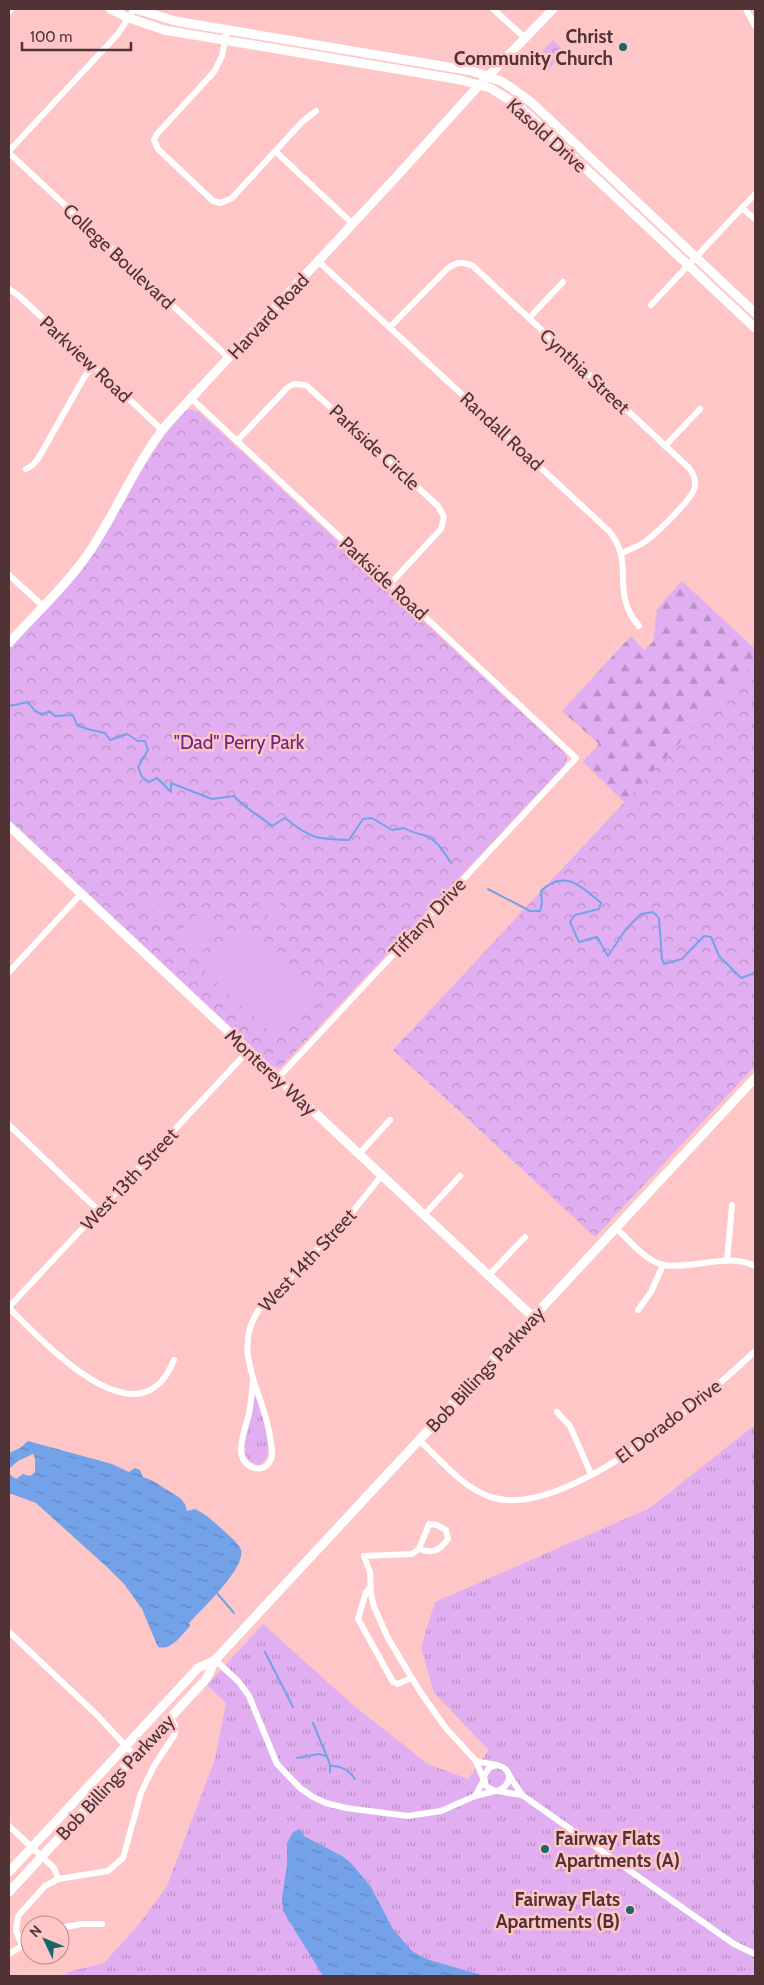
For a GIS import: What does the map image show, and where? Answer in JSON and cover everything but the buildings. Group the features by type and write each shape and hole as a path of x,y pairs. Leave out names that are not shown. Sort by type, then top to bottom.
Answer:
{"main road":[{"name":"Kasold Drive","path":"110,9 129,18 164,30 458,79 480,85 503,95 518,105 755,328"},
{"name":"Kasold Drive","path":"135,9 175,21 472,71 490,76 511,86 531,102 755,313"},
{"name":"Harvard Road","path":"9,643 69,578 90,551 142,460 162,430 480,85 553,9"},
{"name":"Monterey Way","path":"9,826 533,1317"},
{"name":"Bob Billings Parkway","path":"9,1892 207,1678 215,1660 755,1078"},
{"name":"Bob Billings Parkway","path":"9,1872 198,1668 215,1660"}],"street":[{"path":"9,152 118,34 135,9"},
{"path":"493,9 525,38"},
{"path":"746,9 755,26"},
{"path":"227,30 220,60 214,72 157,134 154,142 160,152 213,201 223,203 232,198 303,121 316,111"},
{"path":"275,151 353,224"},
{"name":"College Boulevard","path":"9,152 229,358"},
{"path":"651,305 755,194"},
{"path":"742,208 755,219"},
{"name":"Randall Road","path":"318,261 600,522 615,539 622,553 624,598 629,612 639,626"},
{"name":"Cynthia Street","path":"390,327 447,268 462,262 473,266 693,473 695,479 693,492 652,537 622,553"},
{"path":"529,318 563,282"},
{"name":"Parkview Road","path":"9,289 18,295 162,430"},
{"path":"26,469 33,465 39,457 85,376 94,366"},
{"name":"Parkside Circle","path":"237,441 287,388 294,384 306,385 417,486 441,509 444,517 443,525 390,584"},
{"name":"Parkside Road","path":"191,398 576,758"},
{"path":"665,446 700,409"},
{"path":"9,575 43,606"},
{"name":"Tiffany Drive","path":"278,1078 576,758"},
{"path":"9,972 82,894"},
{"name":"West 13th Street","path":"9,1308 248,1051"},
{"path":"359,1154 390,1120"},
{"path":"9,1125 100,1211"},
{"name":"West 14th Street","path":"253,1380 250,1412 241,1450 246,1464 258,1469 264,1468 272,1454 264,1411 253,1380 246,1342 250,1324 254,1317 354,1210 382,1175"},
{"path":"424,1215 460,1176"},
{"path":"727,1261 732,1205"},
{"path":"616,1228 645,1255 663,1265 739,1261 755,1266"},
{"path":"488,1275 525,1237"},
{"path":"638,1310 652,1292 663,1265"},
{"path":"9,1308 74,1369 98,1384 114,1391 132,1394 156,1386 166,1377 174,1360"},
{"name":"El Dorado Drive","path":"419,1440 471,1488 492,1498 523,1501 541,1496 591,1474 644,1443 722,1382 755,1351"},
{"path":"557,1412 570,1426 591,1474"},
{"path":"419,1549 430,1553 441,1549 448,1539 446,1530 437,1525 429,1524 419,1549 412,1554 364,1556 370,1572 370,1588 374,1607 383,1628 411,1678 445,1727 476,1761 488,1788 495,1791 522,1795"},
{"path":"370,1588 366,1592 358,1619 393,1682 398,1684 411,1678"},
{"path":"9,1632 96,1714 135,1756"},
{"path":"215,1660 239,1682 249,1696 277,1764 300,1788 326,1803 346,1808 408,1816 441,1811 475,1796 502,1789 507,1786 508,1774"},
{"path":"20,1940 16,1931 18,1916 45,1886 58,1879 101,1874 113,1868 122,1858 146,1781 175,1734 175,1725 170,1718"},
{"path":"476,1761 503,1767 522,1795 734,1944 755,1954"},
{"path":"475,1796 487,1769 497,1765"},
{"path":"9,1826 54,1868 58,1879"},
{"path":"70,1926 102,1924"},
{"path":"9,1954 20,1946"}],"green space":[{"path":"553,40 565,52 547,71 535,60"},
{"name":"\"Dad\" Perry Park","path":"189,409 199,412 564,752 567,758 565,765 280,1068 273,1067 9,820 9,649 75,578 161,439 184,412"},
{"path":"682,581 755,649 755,763 624,802 583,762 599,744 562,711 631,636 644,650 653,642 657,609"},
{"path":"755,662 755,1066 595,1237 393,1050"},
{"path":"269,893 288,911 276,923 258,905"},
{"path":"148,895 167,912 159,921 140,904"},
{"path":"199,913 220,932 199,955 178,936"},
{"path":"246,927 316,992 276,1036 205,972"},
{"path":"253,1390 264,1418 268,1441 268,1451 265,1460 259,1465 251,1462 246,1456 245,1444"},
{"path":"755,1425 755,1976 62,1976 72,1971 104,1963 140,1923 167,1886 215,1759 226,1703 207,1685 263,1624 353,1705 428,1764 468,1779 489,1750 434,1693 421,1647 435,1602 650,1508"}],"water":[{"path":"28,1441 112,1464 129,1472 135,1468 140,1470 143,1477 180,1498 185,1504 187,1511 195,1509 203,1513 238,1544 241,1550 241,1558 230,1578 189,1623 190,1626 168,1647 158,1647 142,1609 124,1584 107,1567 36,1503 9,1493 9,1474 16,1479 23,1474 30,1476 35,1472 33,1454 18,1461 9,1469 9,1453 20,1448"},
{"path":"300,1829 304,1836 342,1856 351,1863 371,1887 393,1929 412,1951 426,1959 485,1976 323,1976 283,1911 282,1898 287,1865 287,1843 293,1832"}],"waterway":[{"path":"9,706 28,702 35,711 43,715 49,711 55,716 73,715 77,725 105,733 110,740 127,734 138,741 145,741 148,750 138,767 142,777 149,782 157,778 171,792 171,783 212,799 234,796 272,826 285,818 308,834 329,839 349,840 363,819 372,818 392,830 404,828 432,839 451,863"},
{"path":"488,889 530,911 540,911 542,903 541,891 549,884 557,881 565,880 572,882 587,891 601,903 599,909 575,915 570,922 579,942 597,937 608,956 626,929 641,914 653,912 659,918 664,964 682,959 704,936 711,937 719,956 741,978 755,973"},
{"path":"216,1592 234,1613"},
{"path":"265,1652 293,1707"},
{"path":"313,1723 330,1764 330,1772"},
{"path":"297,1758 319,1754 326,1756"},
{"path":"331,1766 338,1766 344,1769 355,1779"}],"place":[{"name":"Christ Community Church","path":"623,47"},
{"name":"Fairway Flats Apartments (A)","path":"545,1849"},
{"name":"Fairway Flats Apartments (B)","path":"630,1910"}]}
